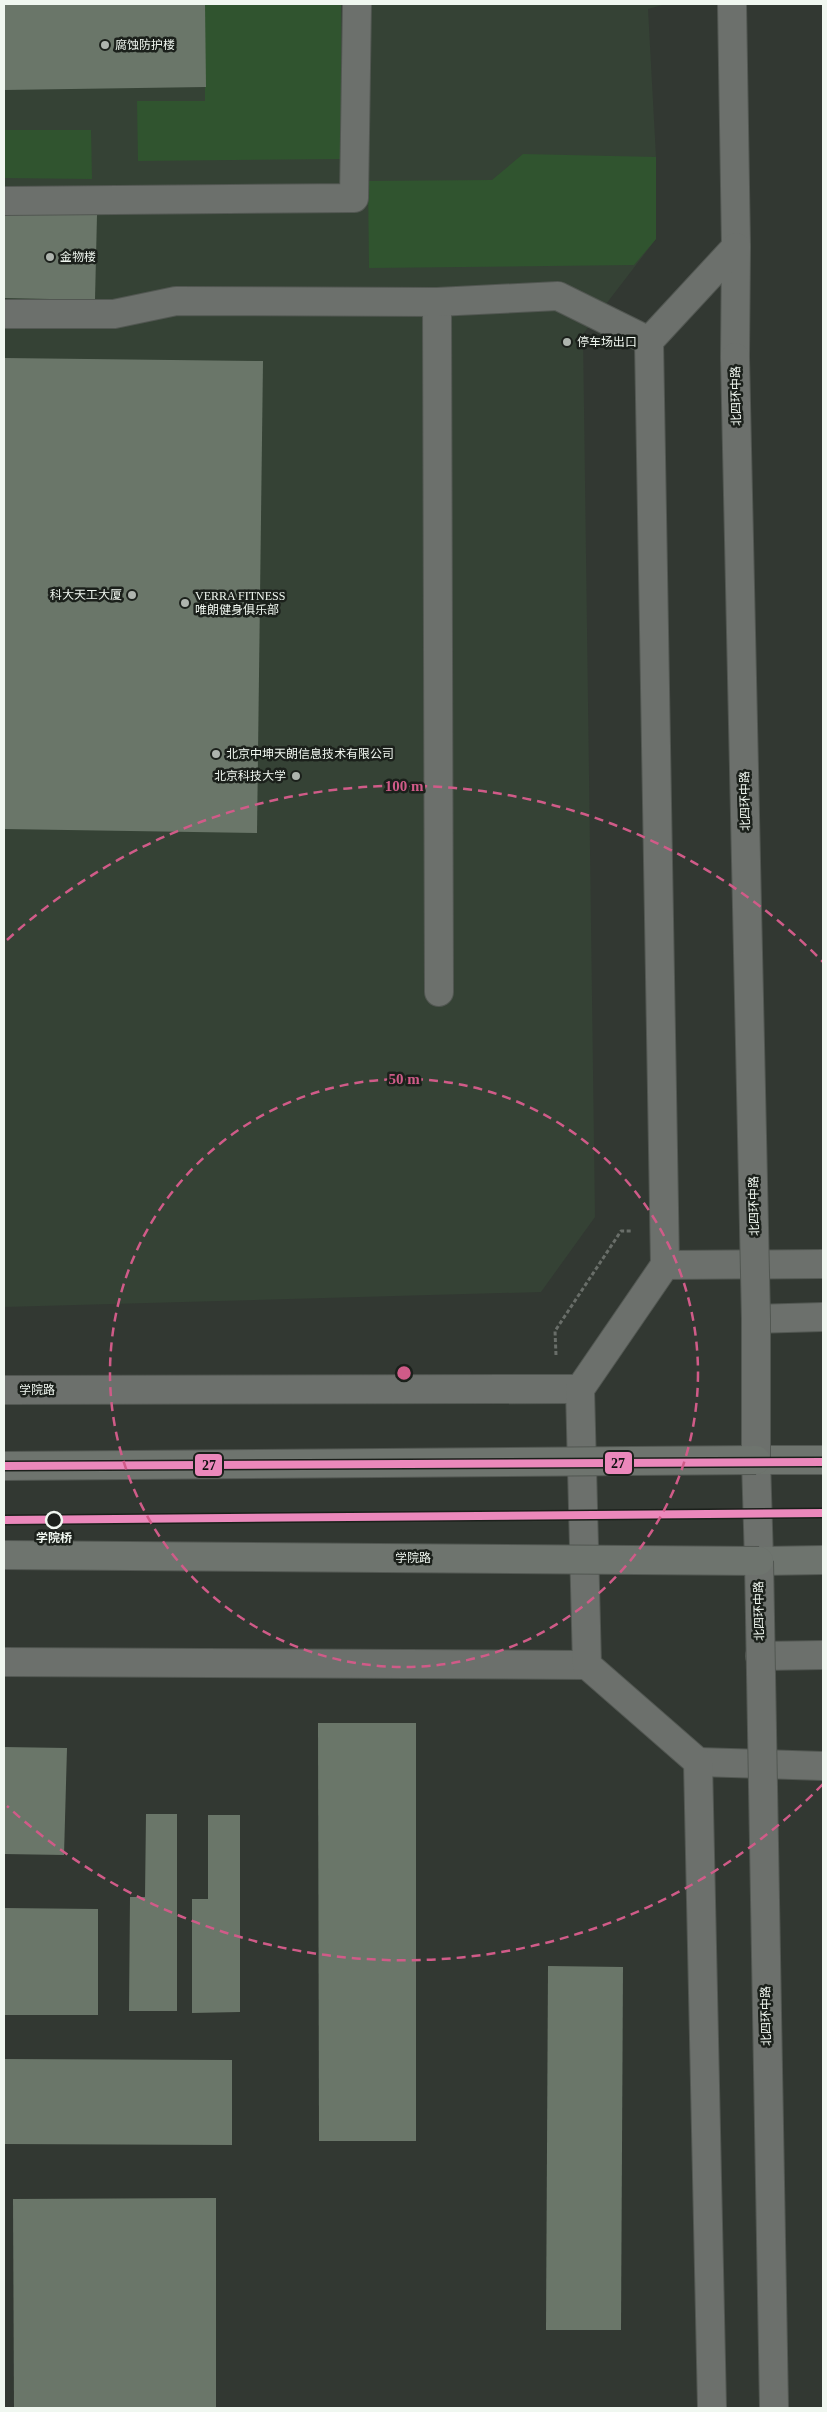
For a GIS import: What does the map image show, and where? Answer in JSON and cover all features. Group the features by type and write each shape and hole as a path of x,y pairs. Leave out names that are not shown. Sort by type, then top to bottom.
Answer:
{"main road":[{"path":"4,1466 823,1460"},
{"name":"学院路","path":"4,1555 823,1560"}],"street":[{"path":"4,201 354,198 357,4"},
{"name":"北四环中路","path":"732,4 736,357 756,1319 756,1460 774,2408"},
{"path":"587,1665 580,1388 665,1265 649,341 736,247"},
{"path":"4,314 114,314 176,301 436,302 558,296 649,341"},
{"path":"436,302 439,992"},
{"path":"665,1265 823,1264"},
{"path":"756,1319 823,1317"},
{"name":"学院路","path":"4,1390 580,1388"},
{"path":"760,1656 823,1655"},
{"path":"4,1662 587,1665 698,1762 823,1766"},
{"path":"698,1762 712,2408"}],"shaded area":[{"name":"北京科技大学","path":"4,4 666,4 648,9 656,157 656,239 583,334 595,1217 541,1292 4,1307"}],"green space":[{"path":"205,4 341,4 342,159 138,161 137,101 205,101"},
{"path":"4,130 91,130 92,179 4,178"},
{"path":"523,154 656,157 656,239 634,265 369,268 368,181 492,180"}],"building":[{"name":"腐蚀防护楼","path":"4,4 205,4 206,87 4,90"},
{"name":"金物楼","path":"4,213 97,215 95,300 4,298"},
{"name":"科大天工大厦","path":"4,358 263,361 257,833 4,829"},
{"path":"318,1723 416,1723 416,2141 319,2141"},
{"path":"4,1747 67,1748 64,1855 4,1854"},
{"path":"146,1814 177,1814 177,2011 129,2011 130,1897 145,1897"},
{"path":"208,1815 240,1815 240,2012 192,2013 192,1899 208,1899"},
{"path":"4,1908 98,1909 98,2015 4,2015"},
{"path":"548,1966 623,1967 621,2330 546,2330"},
{"path":"4,2059 232,2060 232,2145 4,2144"},
{"path":"216,2198 216,2408 14,2408 13,2199"}],"transit line":[{"name":"27","path":"4,1466 823,1462"},
{"name":"27","path":"4,1520 823,1513"}],"place":[{"name":"腐蚀防护楼","path":"105,45"},
{"name":"金物楼","path":"50,257"},
{"name":"停车场出口","path":"567,342"},
{"name":"科大天工大厦","path":"132,595"},
{"name":"VERRA FITNESS 唯朗健身俱乐部","path":"185,603"},
{"name":"北京中坤天朗信息技术有限公司","path":"216,754"},
{"name":"北京科技大学","path":"296,776"},
{"name":"学院桥","path":"54,1520"}]}
